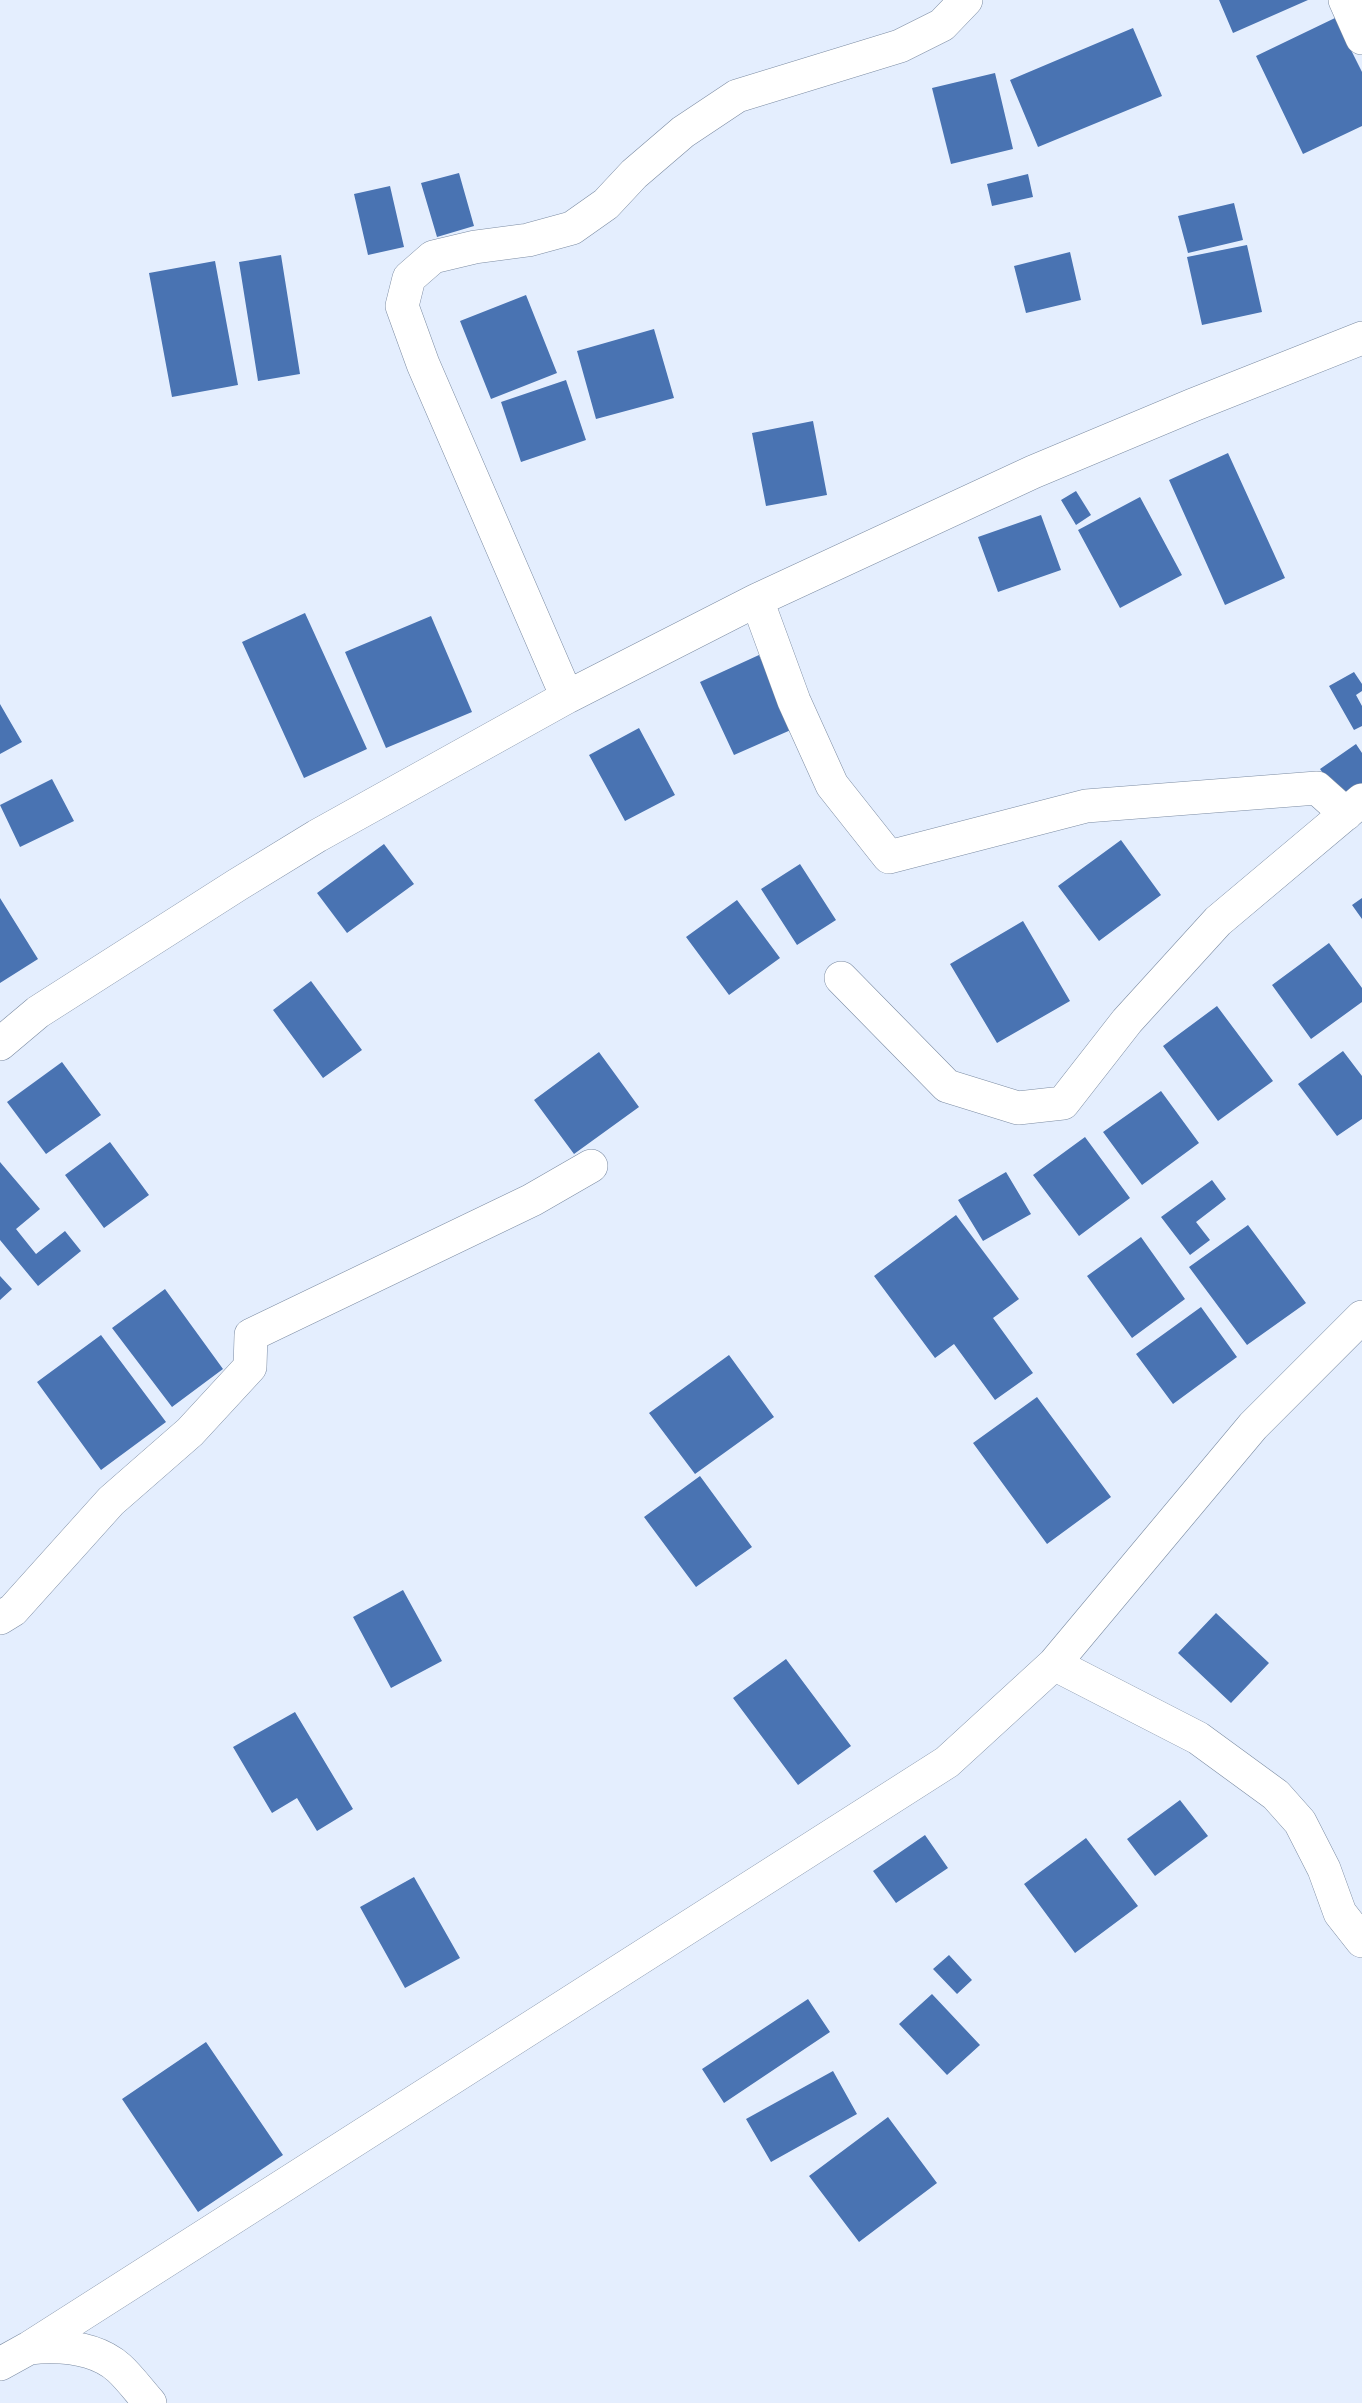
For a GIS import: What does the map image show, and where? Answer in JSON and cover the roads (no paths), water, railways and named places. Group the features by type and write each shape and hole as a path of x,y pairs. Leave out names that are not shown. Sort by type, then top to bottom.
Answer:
{"street":[{"path":"567,697 423,364 402,306 409,278 434,257 475,247 528,240 572,228 606,204 634,174 683,132 737,96 900,46 942,26 966,0"},
{"path":"1345,0 1362,38"},
{"path":"0,1044 38,1012 317,836 567,697 757,600 1034,472 1193,405 1362,338"},
{"path":"757,600 794,701 832,785 889,857 1086,806 1317,788 1354,807 1218,921 1127,1021 1063,1103 1018,1108 947,1086 841,978"},
{"path":"0,1618 13,1610 111,1501 190,1432 250,1367 251,1335 532,1200 591,1166"},
{"path":"0,2364 29,2348 947,1762 1054,1664 1253,1426 1362,1317"},
{"path":"1054,1664 1198,1738 1276,1796 1300,1822 1324,1869 1340,1913 1362,1941"},
{"path":"29,2348 56,2345 87,2351 117,2367 150,2403"}]}
